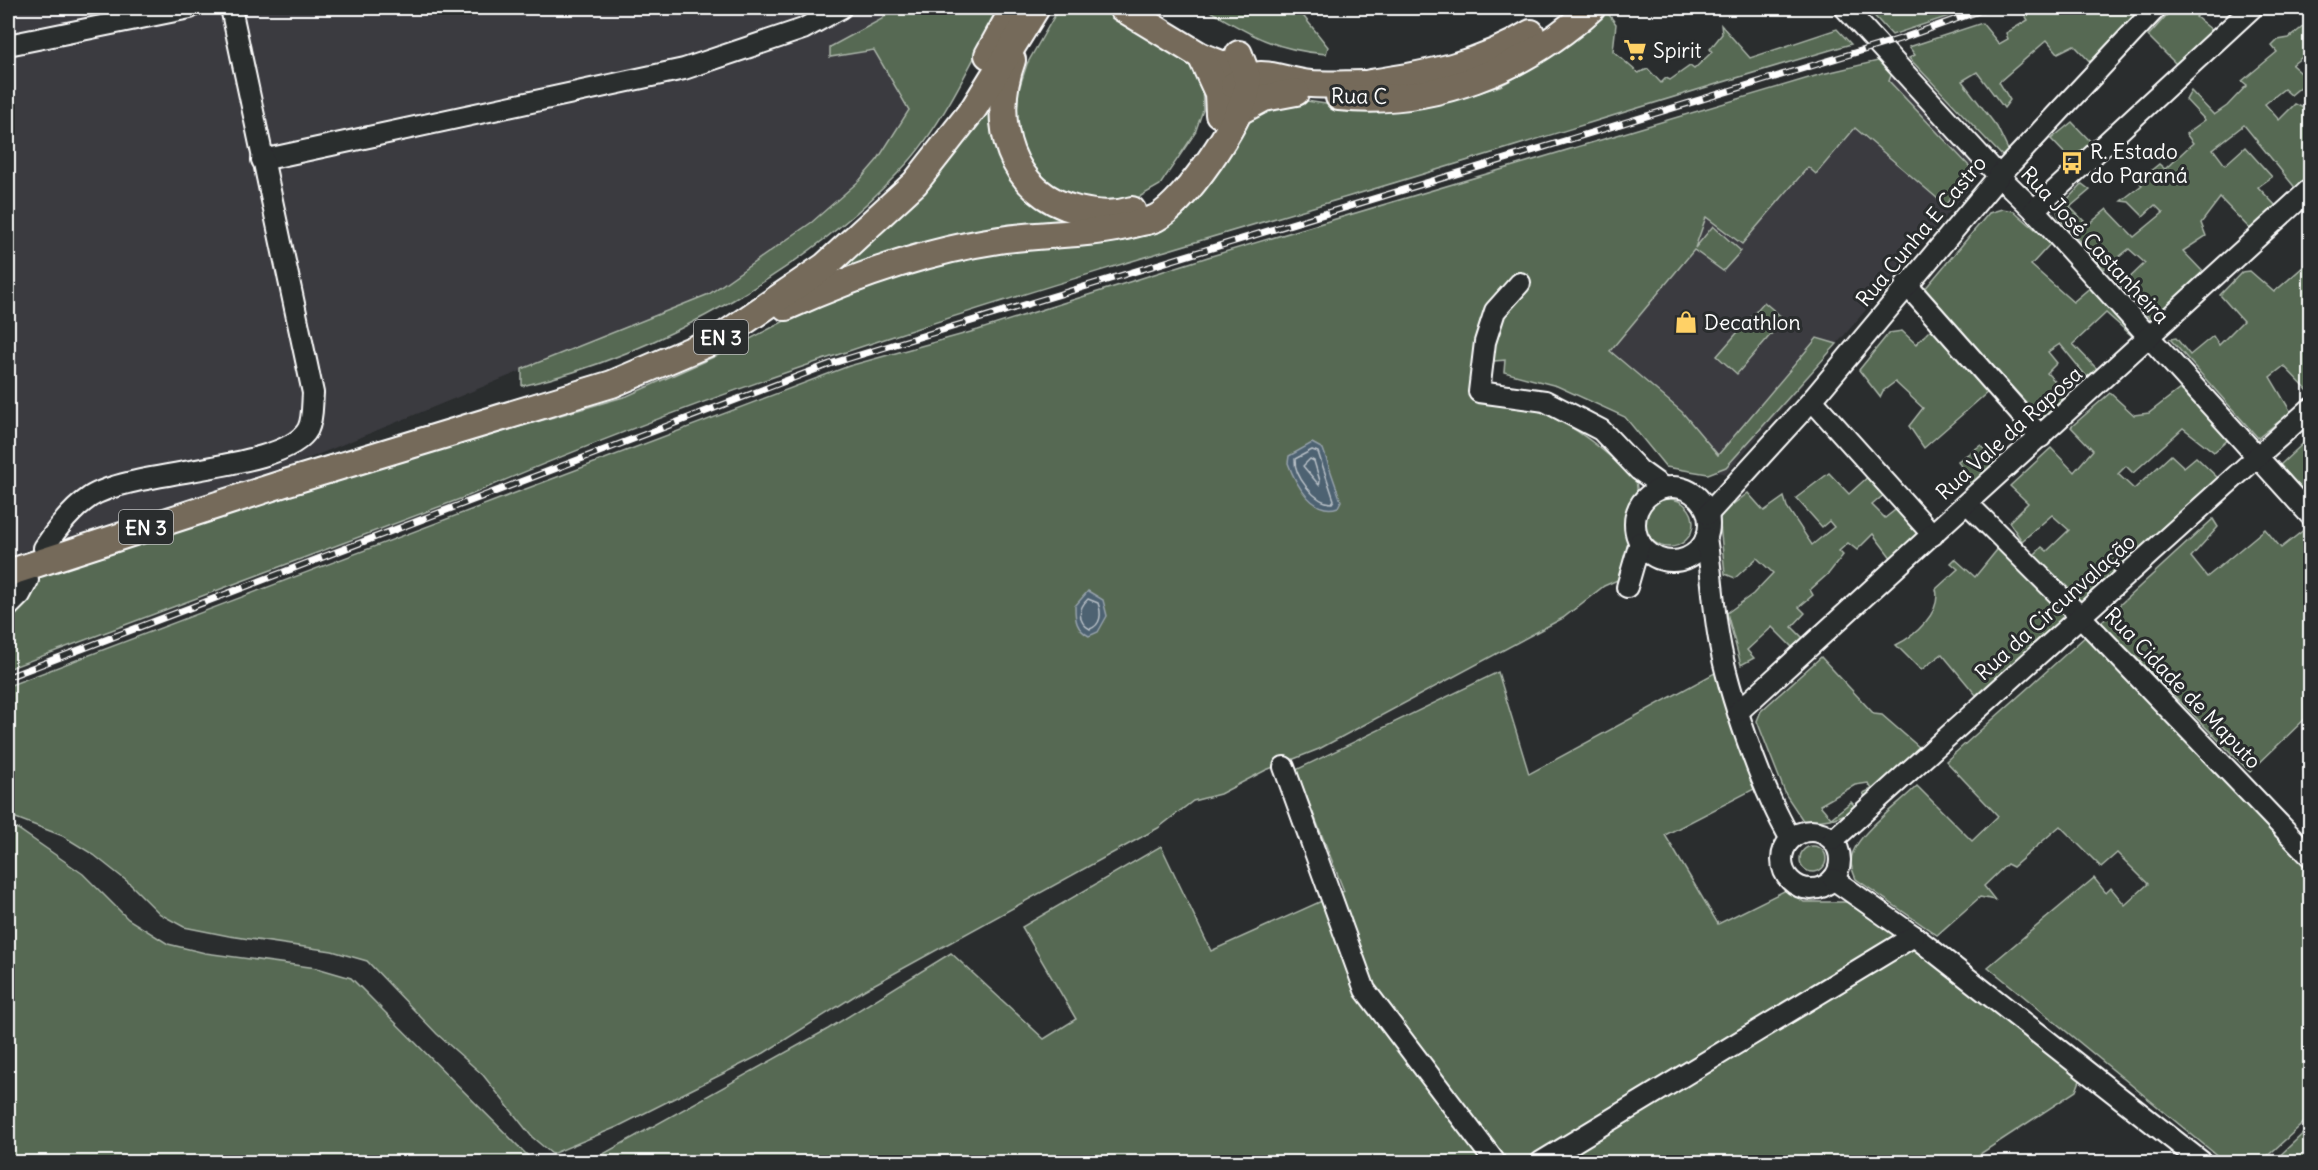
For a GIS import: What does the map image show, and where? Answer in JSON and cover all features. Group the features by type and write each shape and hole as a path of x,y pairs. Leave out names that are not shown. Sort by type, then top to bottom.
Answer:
{"main road":[{"name":"EN 3","path":"18,577 606,370 718,322 816,258 905,177 962,105 1018,19 1036,8"},
{"name":"Rua C","path":"1122,8 1201,56 1243,65 1309,84 1364,84 1433,74 1506,49 1569,8"},
{"name":"Rua C","path":"1155,8 1243,65 1296,92 1367,100 1439,92 1513,65 1569,30 1592,8"},
{"name":"EN 3","path":"285,483 612,384 720,338 825,266 915,183 974,108 1018,19"},
{"path":"1018,19 1004,88 1003,111 1007,140 1018,169 1032,186 1052,202 1100,215 1123,213 1146,205 1165,192 1182,174 1247,90 1243,65"},
{"path":"1201,56 1229,113"},
{"path":"720,338 824,290 915,258 999,240 1104,232 1157,218 1196,183 1229,113 1264,98 1296,92"}],"street":[{"path":"8,45 190,8"},
{"path":"44,548 61,522 92,496 125,485 270,454 296,441 308,430 313,393 231,8"},
{"path":"262,160 684,69 802,29 841,8"},
{"name":"Rua José Castanheira","path":"1845,8 1999,176 2034,210 2310,515"},
{"name":"Rua Cunha E Castro","path":"1708,514 1728,489 1812,400 1906,284 1999,176 2156,8"},
{"path":"2034,210 2252,8"},
{"name":"Rua Vale da Raposa","path":"1739,711 2310,189"},
{"path":"1520,283 1495,311 1485,342 1479,392 1545,401 1601,430 1639,470 1664,488"},
{"path":"1906,284 2041,437"},
{"path":"1812,400 1933,535"},
{"name":"Rua da Circunvalação","path":"1833,840 2310,409"},
{"path":"1639,470 1639,507 1635,525 1640,542 1654,556 1664,560 1682,559 1690,556 1706,538"},
{"path":"1639,507 1654,491 1664,488 1728,489"},
{"path":"1688,490 1703,504 1708,514 1709,526 1706,538 1719,641 1739,711 1761,773 1791,839"},
{"name":"Rua Cidade de Maputo","path":"1968,504 2080,616 2310,856"},
{"path":"1640,542 1627,587 1664,560"},
{"path":"1690,556 1711,567"},
{"path":"8,607 20,595 18,577"},
{"path":"1284,767 1365,990 1495,1162"},
{"path":"1817,831 1833,840 1840,855 1838,872 1833,879 1817,888 1808,888 1791,880 1786,873 1783,855 1791,839 1799,834 1817,831"},
{"path":"1833,879 1914,936 2202,1162"},
{"path":"1540,1162 1914,936"}],"shaded area":[{"path":"8,8 989,8 876,181 752,276 266,476 8,556"},
{"path":"1893,66 1986,169 1726,474 1673,462 1621,407 1482,355"}],"green space":[{"path":"893,8 1000,8 947,107 923,144 872,199 829,235 782,269 732,301 680,329 574,372 522,386 522,369 709,294 812,222 859,181 878,159 909,110 874,50 830,57 830,47 882,19"},
{"path":"1059,8 1101,8 1191,65 1202,84 1203,110 1195,133 1160,185 1134,200 1101,208 1057,193 1031,170 1010,117 1027,64"},
{"path":"1205,8 1297,8 1328,47 1326,54 1276,45 1235,26"},
{"path":"1604,8 1616,24 1613,51 1638,73 1648,69 1661,83 1666,78 1670,80 1690,66 1694,69 1712,52 1710,49 1722,34 1721,25 1750,58 1837,29 1851,44 1124,263 793,370 683,409 468,496 8,669 8,586 320,484 627,396 729,350 834,295 937,259 1136,233 1238,127 1274,105 1307,101 1363,110 1405,110 1452,101 1500,86 1529,70 1562,49"},
{"path":"1867,8 1973,8 1892,35"},
{"path":"2147,8 2096,68 2074,45 2058,53 2047,40 1999,82 2010,100 2004,108 1977,72 1962,81 1997,127 2011,156 2006,160 1909,58 1915,55 1909,47 1982,23 1999,44 2008,39 2006,33 2028,20 2021,9"},
{"path":"2173,8 2206,8 2196,17 2212,30 2178,66 2148,36"},
{"path":"2310,21 2310,51 2292,65 2309,80 2291,95 2284,89 2265,104 2279,120 2295,104 2310,111 2310,145 2305,149 2310,155 2310,173 2297,190 2244,125 2213,149 2225,165 2245,147 2272,177 2258,187 2276,206 2251,230 2220,198 2201,223 2206,236 2183,251 2205,274 2154,323 2121,286 2145,263 2129,249 2104,269 2059,218 2057,210 2082,184 2090,190 2070,207 2088,225 2107,209 2134,237 2163,213 2155,205 2143,216 2129,202 2121,201 2142,185 2138,181 2159,164 2165,169 2193,143 2186,134 2205,120 2186,100 2191,91 2214,115 2227,106 2247,85 2242,81 2277,52 2272,46 2278,40 2289,38"},
{"path":"1882,60 1892,73 1889,81 1971,168 1972,174 1945,205 1855,128 1816,174 1808,167 1742,244 1706,217 1695,248 1713,226 1741,251 1723,271 1694,250 1610,351 1682,412 1718,455 1817,338 1837,344 1726,467 1708,474 1666,467 1625,417 1557,386 1504,372 1505,360 1483,362 1479,391 1541,412 1567,425 1603,450 1636,479 1639,507 1631,520 1637,563 1629,575 1604,586 1563,618 1319,749 1266,770 1220,794 1193,801 1158,828 864,990 764,1053 617,1127 552,1154 532,1137 483,1075 437,1034 367,961 332,951 184,927 160,914 128,882 94,855 63,836 8,815 8,686 849,366 978,330 1208,257 1822,74"},
{"path":"999,91 998,133 1079,223 824,279 940,167 981,118"},
{"path":"2072,122 2092,143 2071,160 2051,139"},
{"path":"2002,209 2014,211 2051,243 2031,265 2073,302 2092,286 2136,332 2132,336 2106,313 2073,344 2097,369 2087,377 2060,344 2048,352 2057,363 2047,373 2067,394 2043,421 1924,290 1989,213"},
{"path":"2310,261 2310,393 2284,366 2270,377 2291,412 2258,438 2170,339 2176,338 2190,355 2213,336 2219,345 2243,321 2220,295 2242,272 2250,271 2274,292"},
{"path":"1764,302 1784,319 1737,374 1717,356"},
{"path":"1931,329 1989,391 1924,448 1909,426 1923,408 1895,382 1883,391 1880,397 1859,370 1889,333 1902,331 1916,344"},
{"path":"2180,389 2230,438 2214,452 2183,428 2133,473 2126,466 2118,474 2134,489 2171,455 2184,467 2196,457 2218,478 2081,602 2034,555 2042,547 2047,551 2069,530 2052,515 2022,541 2009,522 2028,503 2010,486 2051,448 2074,472 2093,450 2071,427 2110,393 2134,415 2149,413"},
{"path":"2310,437 2310,498 2280,465"},
{"path":"1981,445 1999,465 1974,490 1958,461"},
{"path":"1829,473 1849,494 1870,475 1886,493 1872,505 1885,518 1899,507 1923,534 1892,559 1873,534 1857,550 1848,543 1839,551 1843,555 1829,573 1810,590 1813,595 1799,607 1805,613 1792,627 1804,639 1792,647 1772,627 1747,650 1754,658 1741,665 1727,613 1753,594 1773,573 1757,558 1735,578 1725,574 1719,515 1748,493 1764,511 1784,497 1787,507 1812,545 1834,527 1829,521 1822,527 1796,498"},
{"path":"1664,499 1674,499 1689,509 1693,523 1692,532 1683,543 1674,547 1664,547 1649,537 1645,528 1645,518 1655,503"},
{"path":"2213,519 2218,527 2191,557 2207,577 2265,529 2281,548 2310,525 2310,714 2250,772 2101,622"},
{"path":"2001,545 2067,615 1976,695 1942,654 1921,670 1896,645 1919,629 1931,614 1937,598 1936,589 1958,569 1951,563 1955,559 1975,577"},
{"path":"2086,636 2310,867 2310,1117 2261,1162 2225,1162 1988,967 2094,878 2106,893 2111,888 2125,905 2148,884 2117,853 2101,867 2060,826 2013,867 2007,864 1984,886 1995,900 1980,897 1937,935 1856,879 1853,872 1851,859 1853,852 1864,835 1917,786 1972,841 1998,816 1946,761"},
{"path":"1821,657 1874,714 1882,715 1920,748 1866,798 1863,793 1872,789 1868,783 1855,785 1820,805 1831,818 1851,802 1856,807 1844,815 1831,819 1804,822 1786,795 1757,721 1761,711"},
{"path":"1722,669 1760,786 1665,835 1718,924 1786,890 1804,902 1850,902 1932,956 2081,1078 2076,1091 1968,1162 589,1162 828,1029 951,953 1044,1039 1076,1019 1022,927 1161,846 1211,951 1344,891 1296,770 1498,672 1529,774"},
{"path":"8,826 18,829 83,874 128,919 168,944 205,953 317,968 351,978 534,1162 8,1162"},
{"path":"1813,846 1822,850 1826,859 1822,868 1813,872 1804,868 1800,859 1804,850"},
{"path":"2310,1127 2310,1162 2273,1162"}],"water":[{"path":"1312,443 1323,449 1341,501 1338,507 1329,509 1313,502 1300,488 1291,471 1288,463 1289,456"},
{"path":"1088,591 1103,600 1107,616 1098,632 1089,636 1079,627 1075,611 1075,606"}],"railway":[{"path":"8,677 830,364 1900,39 1987,8"}],"place":[{"name":"Spirit","path":"1635,50"},
{"name":"R. Estado do Paraná","path":"2072,163"},
{"name":"Decathlon","path":"1686,322"}]}
